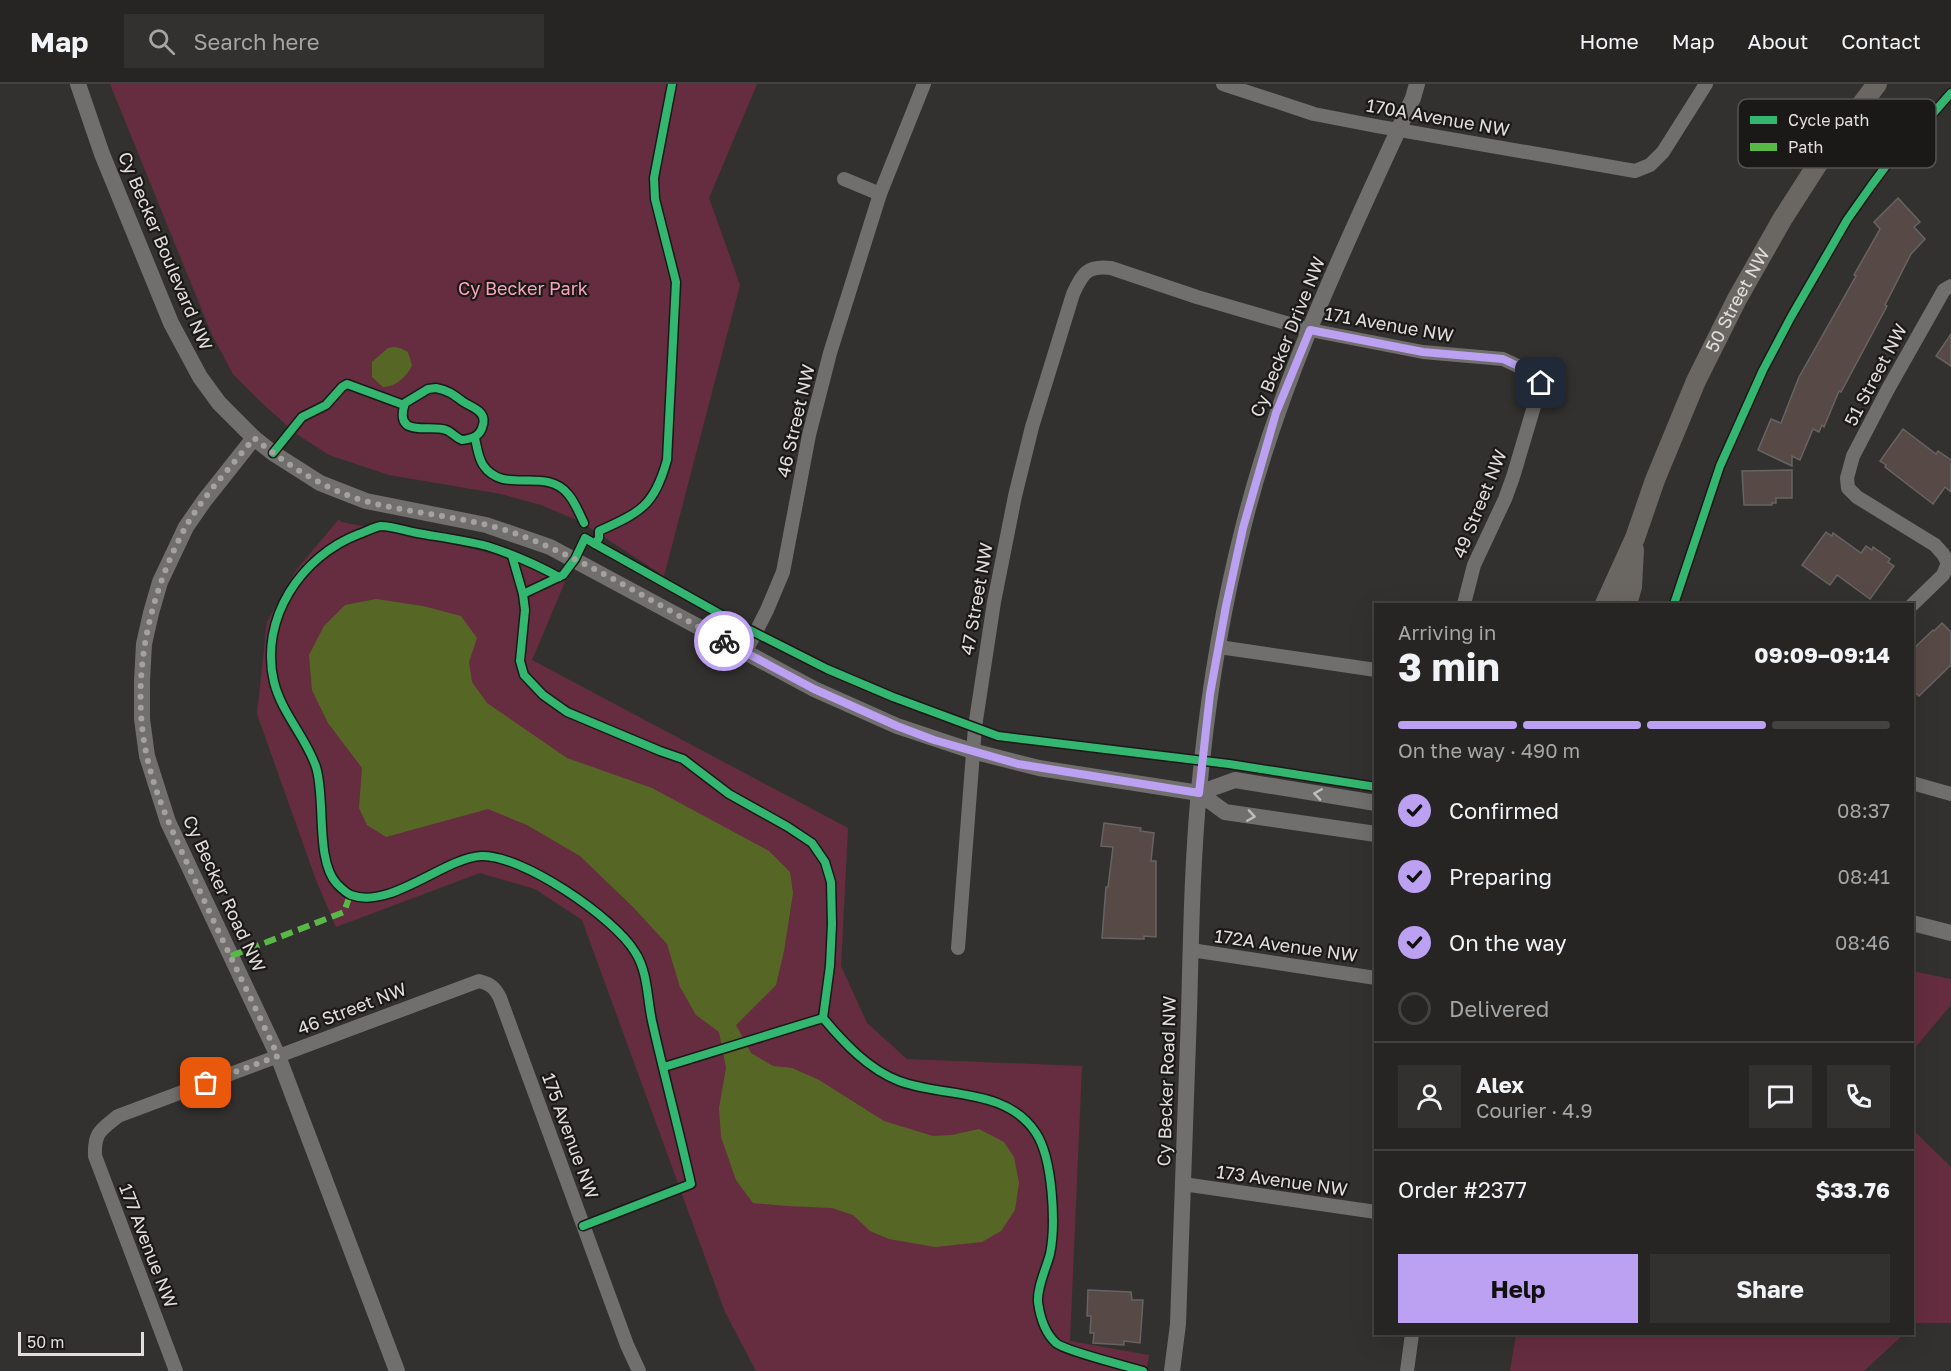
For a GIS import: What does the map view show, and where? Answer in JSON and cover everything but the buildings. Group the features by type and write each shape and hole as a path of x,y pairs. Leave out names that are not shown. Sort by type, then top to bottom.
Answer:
{"main road":[{"name":"50 Street NW","path":"1866,99 1877,84"},
{"name":"50 Street NW","path":"1605,603 1635,538 1655,480 1696,381 1737,299 1783,218 1815,168"},
{"name":"50 Street NW","path":"1627,603 1632,587 1635,538"}],"street":[{"name":"Cy Becker Boulevard NW","path":"78,84 102,154 185,351 219,403 254,438 298,470 344,494 366,501 486,525 550,547 814,689 897,726 972,751 1039,768 1199,793 1225,812 1374,834"},
{"name":"46 Street NW","path":"745,653 783,572 809,435 827,363 880,194 924,84"},
{"name":"170A Avenue NW","path":"1223,84 1314,114 1635,171 1650,165 1663,152 1706,84"},
{"name":"Cy Becker Drive NW","path":"1199,793 1210,694 1238,549 1276,413 1310,330 1413,98 1417,84"},
{"path":"844,179 880,194"},
{"name":"171 Avenue NW","path":"1089,269 1111,268 1197,297 1310,330 1423,352 1503,359 1520,367 1541,383"},
{"name":"47 Street NW","path":"958,948 972,751 979,692 1015,496 1032,427 1073,294 1079,281 1089,269"},
{"name":"51 Street NW","path":"1914,603 1943,575 1948,563 1935,545 1857,497 1848,488 1846,478 1858,447 1926,321 1944,290 1951,286"},
{"name":"49 Street NW","path":"1464,603 1474,565 1513,477 1541,383"},
{"name":"Cy Becker Road NW","path":"254,438 186,526 160,582 144,644 142,718 147,756 168,822 278,1056 397,1371"},
{"path":"1219,647 1374,670"},
{"name":"Cy Becker Boulevard NW","path":"1199,793 1235,780 1374,803"},
{"path":"1914,784 1951,794"},
{"name":"Cy Becker Road NW","path":"1172,1371 1178,1324 1199,793"},
{"path":"1914,924 1951,933"},
{"name":"172A Avenue NW","path":"1191,950 1374,978"},
{"name":"46 Street NW","path":"98,1133 118,1116 479,981 489,983"},
{"name":"175 Avenue NW","path":"489,983 496,989 500,998 623,1334 639,1371"},
{"name":"177 Avenue NW","path":"98,1133 95,1156 176,1371"},
{"name":"173 Avenue NW","path":"1183,1184 1374,1212"},
{"path":"1407,1371 1412,1335"}],"green space":[{"name":"Cy Becker Park","path":"110,84 757,84 709,198 740,285 664,576 579,521 541,505 501,494 389,475 329,455 295,433 233,374 212,335"},
{"path":"339,519 341,522 417,536 515,559 565,582 532,660 848,828 841,966 867,1023 907,1059 1082,1066 1070,1341 1149,1355 1146,1371 756,1371 725,1312 582,920 535,889 480,873 336,927 316,880 257,714 267,622 297,569"},
{"path":"1914,971 1951,979 1951,1005 1914,1049"},
{"path":"1914,1131 1951,1167 1951,1323 1914,1324"},
{"path":"1516,1335 1903,1335 1864,1371 1510,1371"}],"shaded area":[{"path":"394,347 408,352 412,365 400,380 383,387 372,377 372,362 388,348"},
{"path":"376,599 423,606 461,616 477,638 469,662 472,682 487,703 567,758 652,788 769,851 790,872 793,893 776,985 736,1025 751,1053 773,1066 792,1068 819,1080 884,1121 933,1136 952,1135 979,1129 1004,1142 1014,1157 1019,1183 1015,1210 1001,1231 982,1242 935,1247 889,1239 870,1231 853,1215 832,1208 753,1203 736,1180 721,1137 719,1108 726,1068 719,1032 696,1015 680,987 667,944 634,908 580,856 527,825 488,809 386,837 367,825 359,808 362,768 328,723 312,690 309,655 324,626 345,605"}],"marked path":[{"path":"231,956 344,912 350,895"}],"cycle path":[{"path":"523,594 563,575 575,559 585,538 595,544 599,538 599,531 644,506 657,488 667,460 676,282 655,199 654,178 672,84"},
{"path":"1936,110 1951,93"},
{"path":"1674,603 1720,466 1763,370 1847,220 1884,168"},
{"path":"273,453 302,417 326,405 347,384 404,405"},
{"path":"436,388 450,393 481,414 484,422 477,435 462,440 446,430 415,428 404,422 405,403 428,389 436,388"},
{"path":"475,438 481,462 492,474 502,479 548,482 559,486 568,494 584,523"},
{"path":"559,577 487,546 381,526 338,544 303,574 289,593 279,613 273,635 271,658 278,694 316,767 326,860 330,874 345,891 351,895 366,898 383,896 466,859 481,856 498,858 519,865 565,890 608,922 635,952 645,977 652,1021 691,1184 583,1226"},
{"path":"595,544 736,623 827,669 893,697 998,736 1229,764 1374,787"},
{"path":"512,556 523,594 525,610 520,661 524,675 543,695 567,712 683,759 729,794 812,843 825,862 831,882 830,966 823,1018 857,1054 888,1076 917,1086 991,1101 1023,1118 1042,1144 1052,1192 1052,1242 1038,1296 1040,1313 1046,1330 1052,1339 1062,1346 1143,1371"},
{"path":"664,1067 823,1018"}],"way so far":[{"path":"206,1083 278,1056 168,822 156,786 147,756 142,718 144,644 160,582 186,526 254,438 298,470 344,494 366,501 486,525 515,533 550,547 724,641"}],"route":[{"path":"724,641 814,689 934,740 1018,764 1199,793 1210,694 1243,528 1276,413 1310,330 1423,352 1503,359 1520,367 1541,383"}]}
